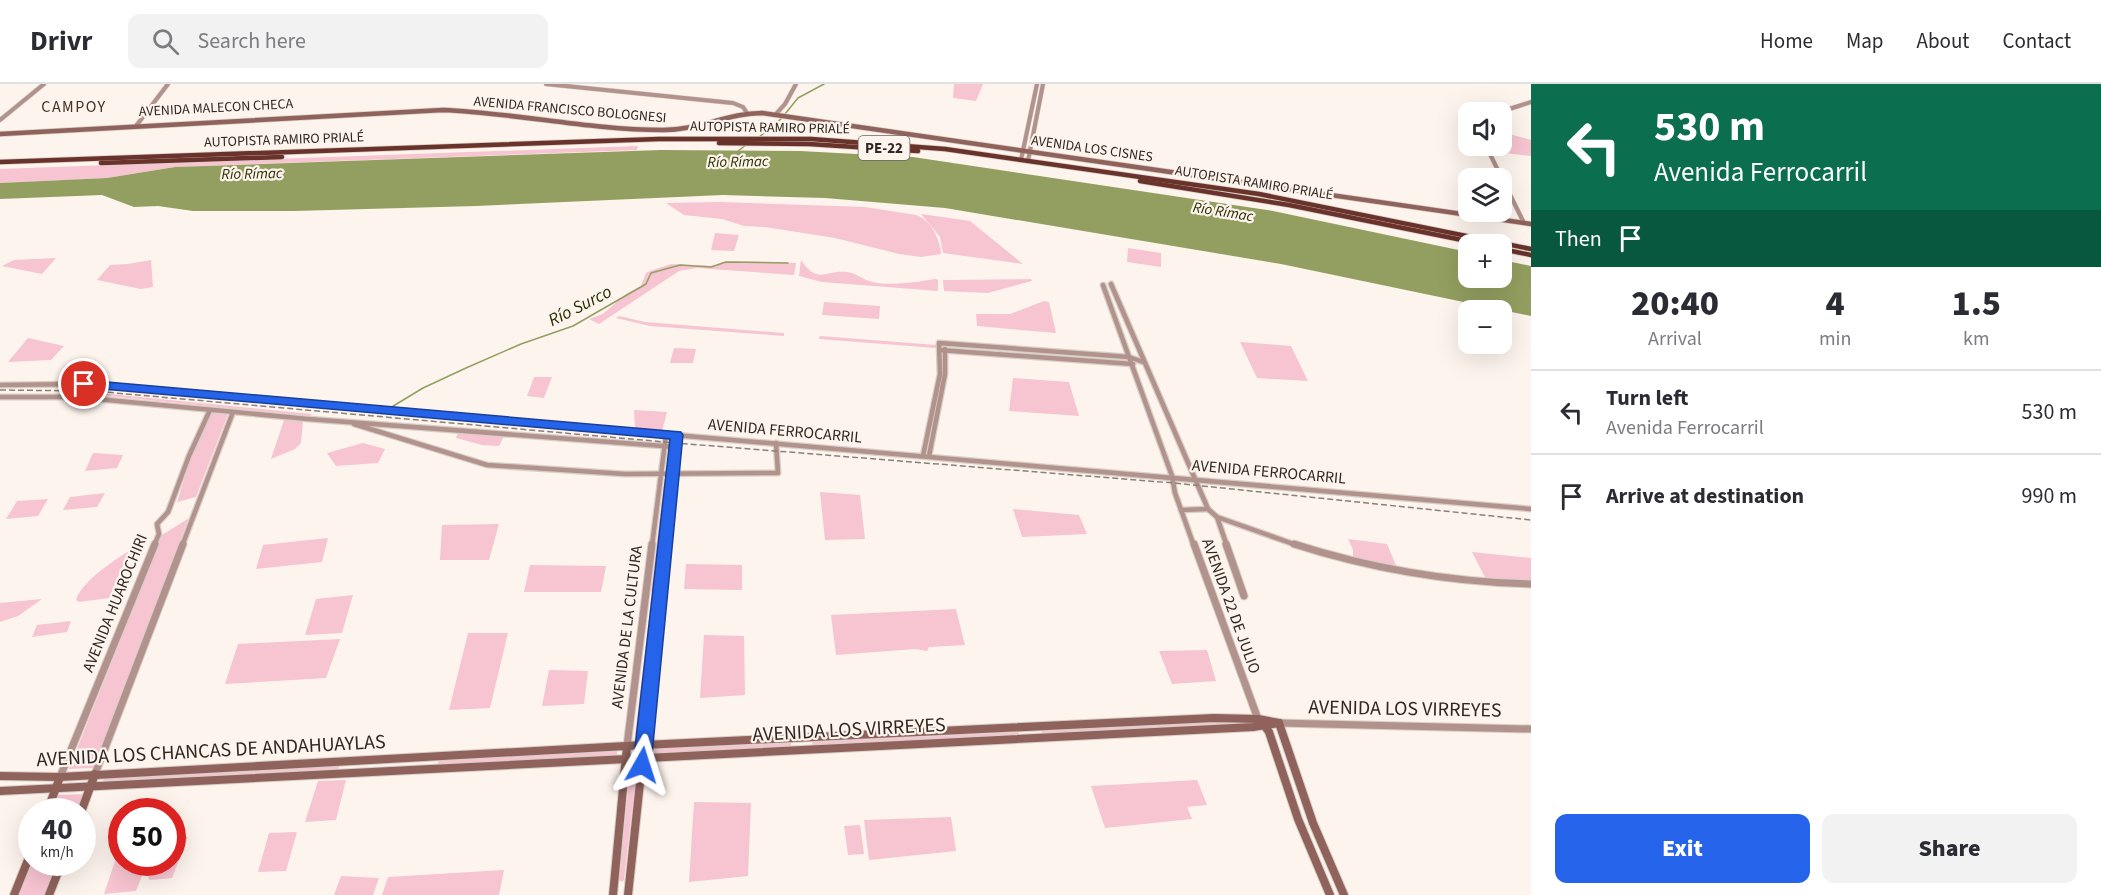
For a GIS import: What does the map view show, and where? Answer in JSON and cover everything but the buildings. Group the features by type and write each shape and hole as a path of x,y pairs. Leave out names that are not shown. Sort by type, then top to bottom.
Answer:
{"highway":[{"name":"AUTOPISTA RAMIRO PRIALÉ","path":"0,165 764,137 840,140 1270,196 1531,249"},
{"name":"AUTOPISTA RAMIRO PRIALÉ","path":"0,165 741,142 886,148 1028,161 1289,205 1458,239"},
{"path":"1512,251 1531,255"}],"main road":[{"name":"AVENIDA MALECON CHECA","path":"0,132 431,109"},
{"name":"AVENIDA FRANCISCO BOLOGNESI","path":"431,109 482,109 672,128 687,127 747,113 777,114"},
{"name":"AVENIDA FRANCISCO BOLOGNESI","path":"431,109 655,130 693,128 751,113 777,114"},
{"name":"AVENIDA LOS CISNES","path":"777,114 1531,222"},
{"name":"AVENIDA LOS VIRREYES","path":"424,757 1194,719 1258,719 1279,723"},
{"name":"AVENIDA 22 DE JULIO","path":"1258,719 1265,726"},
{"path":"1279,723 1313,824 1344,895"},
{"name":"AVENIDA LOS VIRREYES","path":"419,770 1265,726 1279,723"},
{"path":"1265,726 1298,819 1330,895"},
{"name":"AVENIDA DE LA CULTURA","path":"628,895 644,745"},
{"name":"AVENIDA DE LA CULTURA","path":"613,895 627,746"},
{"name":"AVENIDA LOS CHANCAS DE ANDAHUAYLAS","path":"0,776 60,777 424,757"},
{"name":"AVENIDA LOS CHANCAS DE ANDAHUAYLAS","path":"0,791 419,770"},
{"path":"86,798 95,774"},
{"name":"AVENIDA HUAROCHIRI","path":"52,798 60,777"},
{"path":"14,895 22,876"},
{"path":"49,895 56,876"}],"street":[{"path":"0,118 42,84"},
{"path":"140,124 170,84"},
{"path":"546,84 732,103 743,106 747,113"},
{"path":"777,114 789,102 791,91 796,84"},
{"path":"1021,160 1037,84"},
{"path":"1028,161 1043,84"},
{"path":"1512,107 1531,102"},
{"path":"1491,156 1523,221"},
{"path":"1110,284 1193,478 1208,509 1217,517 1300,547 1400,574 1482,584 1531,584"},
{"name":"AVENIDA 22 DE JULIO","path":"1103,285 1172,476 1181,510 1258,719"},
{"path":"942,347 1129,357 1143,362"},
{"path":"942,347 1132,364 1143,362"},
{"path":"926,456 945,374 942,347"},
{"name":"AVENIDA FERROCARRIL","path":"0,385 96,385 1172,476 1531,509"},
{"path":"0,397 76,397 349,422 676,447"},
{"name":"AVENIDA HUAROCHIRI","path":"60,777 159,534 157,524 168,512 210,410"},
{"path":"95,774 234,412"},
{"path":"349,422 487,465 521,469 661,475 778,473 776,443"},
{"name":"AVENIDA DE LA CULTURA","path":"627,746 666,435"},
{"name":"AVENIDA DE LA CULTURA","path":"644,745 677,435"},
{"path":"1181,510 1208,509"},
{"path":"1217,517 1244,596"},
{"name":"AVENIDA LOS VIRREYES","path":"1279,723 1531,729"}],"shaded area":[{"path":"954,84 983,84 976,101 953,98"},
{"path":"1512,135 1531,140 1531,156 1512,154"},
{"path":"638,146 637,150 175,167 107,178 0,183 0,169"},
{"path":"719,202 865,207 916,215 926,221 934,231 941,254 921,257 899,254 835,238 744,226 722,219 684,215 666,203"},
{"path":"921,214 970,221 1023,264 943,253 940,237"},
{"path":"715,233 739,235 734,251 711,250"},
{"path":"1128,248 1161,253 1161,267 1127,262"},
{"path":"56,258 42,274 2,266 14,260"},
{"path":"151,260 153,287 141,289 97,280 110,265"},
{"path":"801,260 807,268 817,274 847,272 876,283 935,279 938,280 938,291 822,282 799,276"},
{"path":"722,262 796,263 794,275 697,268 679,271 599,324 589,319 603,314 626,294 641,286 646,273 650,271 671,264 715,266"},
{"path":"1031,279 1032,281 988,293 944,291 943,280"},
{"path":"1044,301 1049,302 1056,333 977,326 976,314 1010,314"},
{"path":"824,302 880,306 879,319 822,315"},
{"path":"619,316 645,322 784,333 784,336 650,326 616,318"},
{"path":"820,336 936,345 936,348 819,339"},
{"path":"28,338 64,346 51,360 8,362"},
{"path":"1240,342 1291,346 1308,381 1257,378"},
{"path":"674,348 696,349 693,363 670,363"},
{"path":"534,377 552,377 544,398 527,396"},
{"path":"1013,378 1069,382 1079,416 1009,411"},
{"path":"89,392 312,414 310,416 87,394"},
{"path":"634,410 667,412 662,431 635,429"},
{"path":"212,413 228,414 196,497 177,502 190,460"},
{"path":"284,420 303,421 301,443 295,449 271,459"},
{"path":"458,432 504,436 499,446 482,445 456,438"},
{"path":"363,443 385,449 378,463 336,466 327,453"},
{"path":"93,453 123,455 117,468 85,471"},
{"path":"666,478 669,480 657,591 654,593 651,591"},
{"path":"820,492 860,495 865,539 825,540"},
{"path":"105,493 97,507 63,510 70,497"},
{"path":"48,499 38,516 6,519 17,501"},
{"path":"1013,509 1079,515 1087,534 1022,537"},
{"path":"189,518 93,768 69,769 162,535"},
{"path":"499,524 489,560 440,560 442,525"},
{"path":"328,538 322,562 256,569 263,545"},
{"path":"1348,539 1387,544 1398,570 1353,559 1353,550"},
{"path":"129,551 109,598 79,602 76,600 91,579"},
{"path":"1472,552 1531,558 1531,582 1487,581"},
{"path":"686,564 742,565 742,590 684,589"},
{"path":"530,565 606,566 601,592 524,592"},
{"path":"353,595 342,633 305,635 316,599"},
{"path":"42,599 18,616 0,622 0,603"},
{"path":"651,601 656,602 640,735 635,735"},
{"path":"956,609 965,645 929,647 927,651 915,649 836,655 831,615"},
{"path":"71,621 67,632 32,637 37,625"},
{"path":"468,633 508,633 490,708 449,710"},
{"path":"704,635 744,636 745,695 700,698"},
{"path":"340,639 326,678 225,684 238,644"},
{"path":"1207,650 1216,681 1172,684 1159,651"},
{"path":"549,670 588,671 584,704 542,706"},
{"path":"1241,720 1243,725 1043,736 1042,731"},
{"path":"1018,732 1020,737 813,747 812,742"},
{"path":"791,743 791,748 653,756 653,749"},
{"path":"617,751 617,757 435,767 440,760"},
{"path":"340,765 337,772 101,784 105,777"},
{"path":"631,766 637,767 622,882 618,879"},
{"path":"346,780 336,820 305,822 318,781"},
{"path":"1197,780 1207,805 1187,807 1192,819 1105,828 1091,786"},
{"path":"85,794 83,798 56,798 57,795"},
{"path":"694,802 751,803 748,876 689,882"},
{"path":"951,817 956,851 869,860 864,820"},
{"path":"860,825 864,854 848,855 844,826"},
{"path":"297,832 286,871 258,872 269,833"},
{"path":"504,870 499,895 382,895 388,877"},
{"path":"24,876 54,876 46,895 17,895"},
{"path":"110,876 142,876 136,891 104,894"},
{"path":"149,876 173,876 172,878 150,880"},
{"path":"341,876 379,878 373,895 334,895"}],"water":[{"name":"Río Rímac","path":"661,150 800,151 913,157 1273,211 1458,250 1458,288 1512,288 1512,262 1531,266 1531,316 1512,312 1512,300 1458,301 1281,264 945,208 825,198 723,195 294,211 193,211 158,206 134,207 102,195 0,199 0,183 107,178 175,167"}],"waterway":[{"path":"785,114 798,98 824,84"},
{"path":"758,138 782,118"},
{"name":"Río Rímac","path":"738,151 746,145"},
{"name":"Río Surco","path":"390,408 423,388 466,368 521,344 573,326 646,284 651,273 680,265 711,267 726,262 788,263"}],"railway":[{"path":"0,390 93,391 676,443 1174,483 1531,520"}],"district":[{"name":"CAMPOY","path":"74,107"}],"route":[{"path":"84,384 677,435 642,765"}]}
